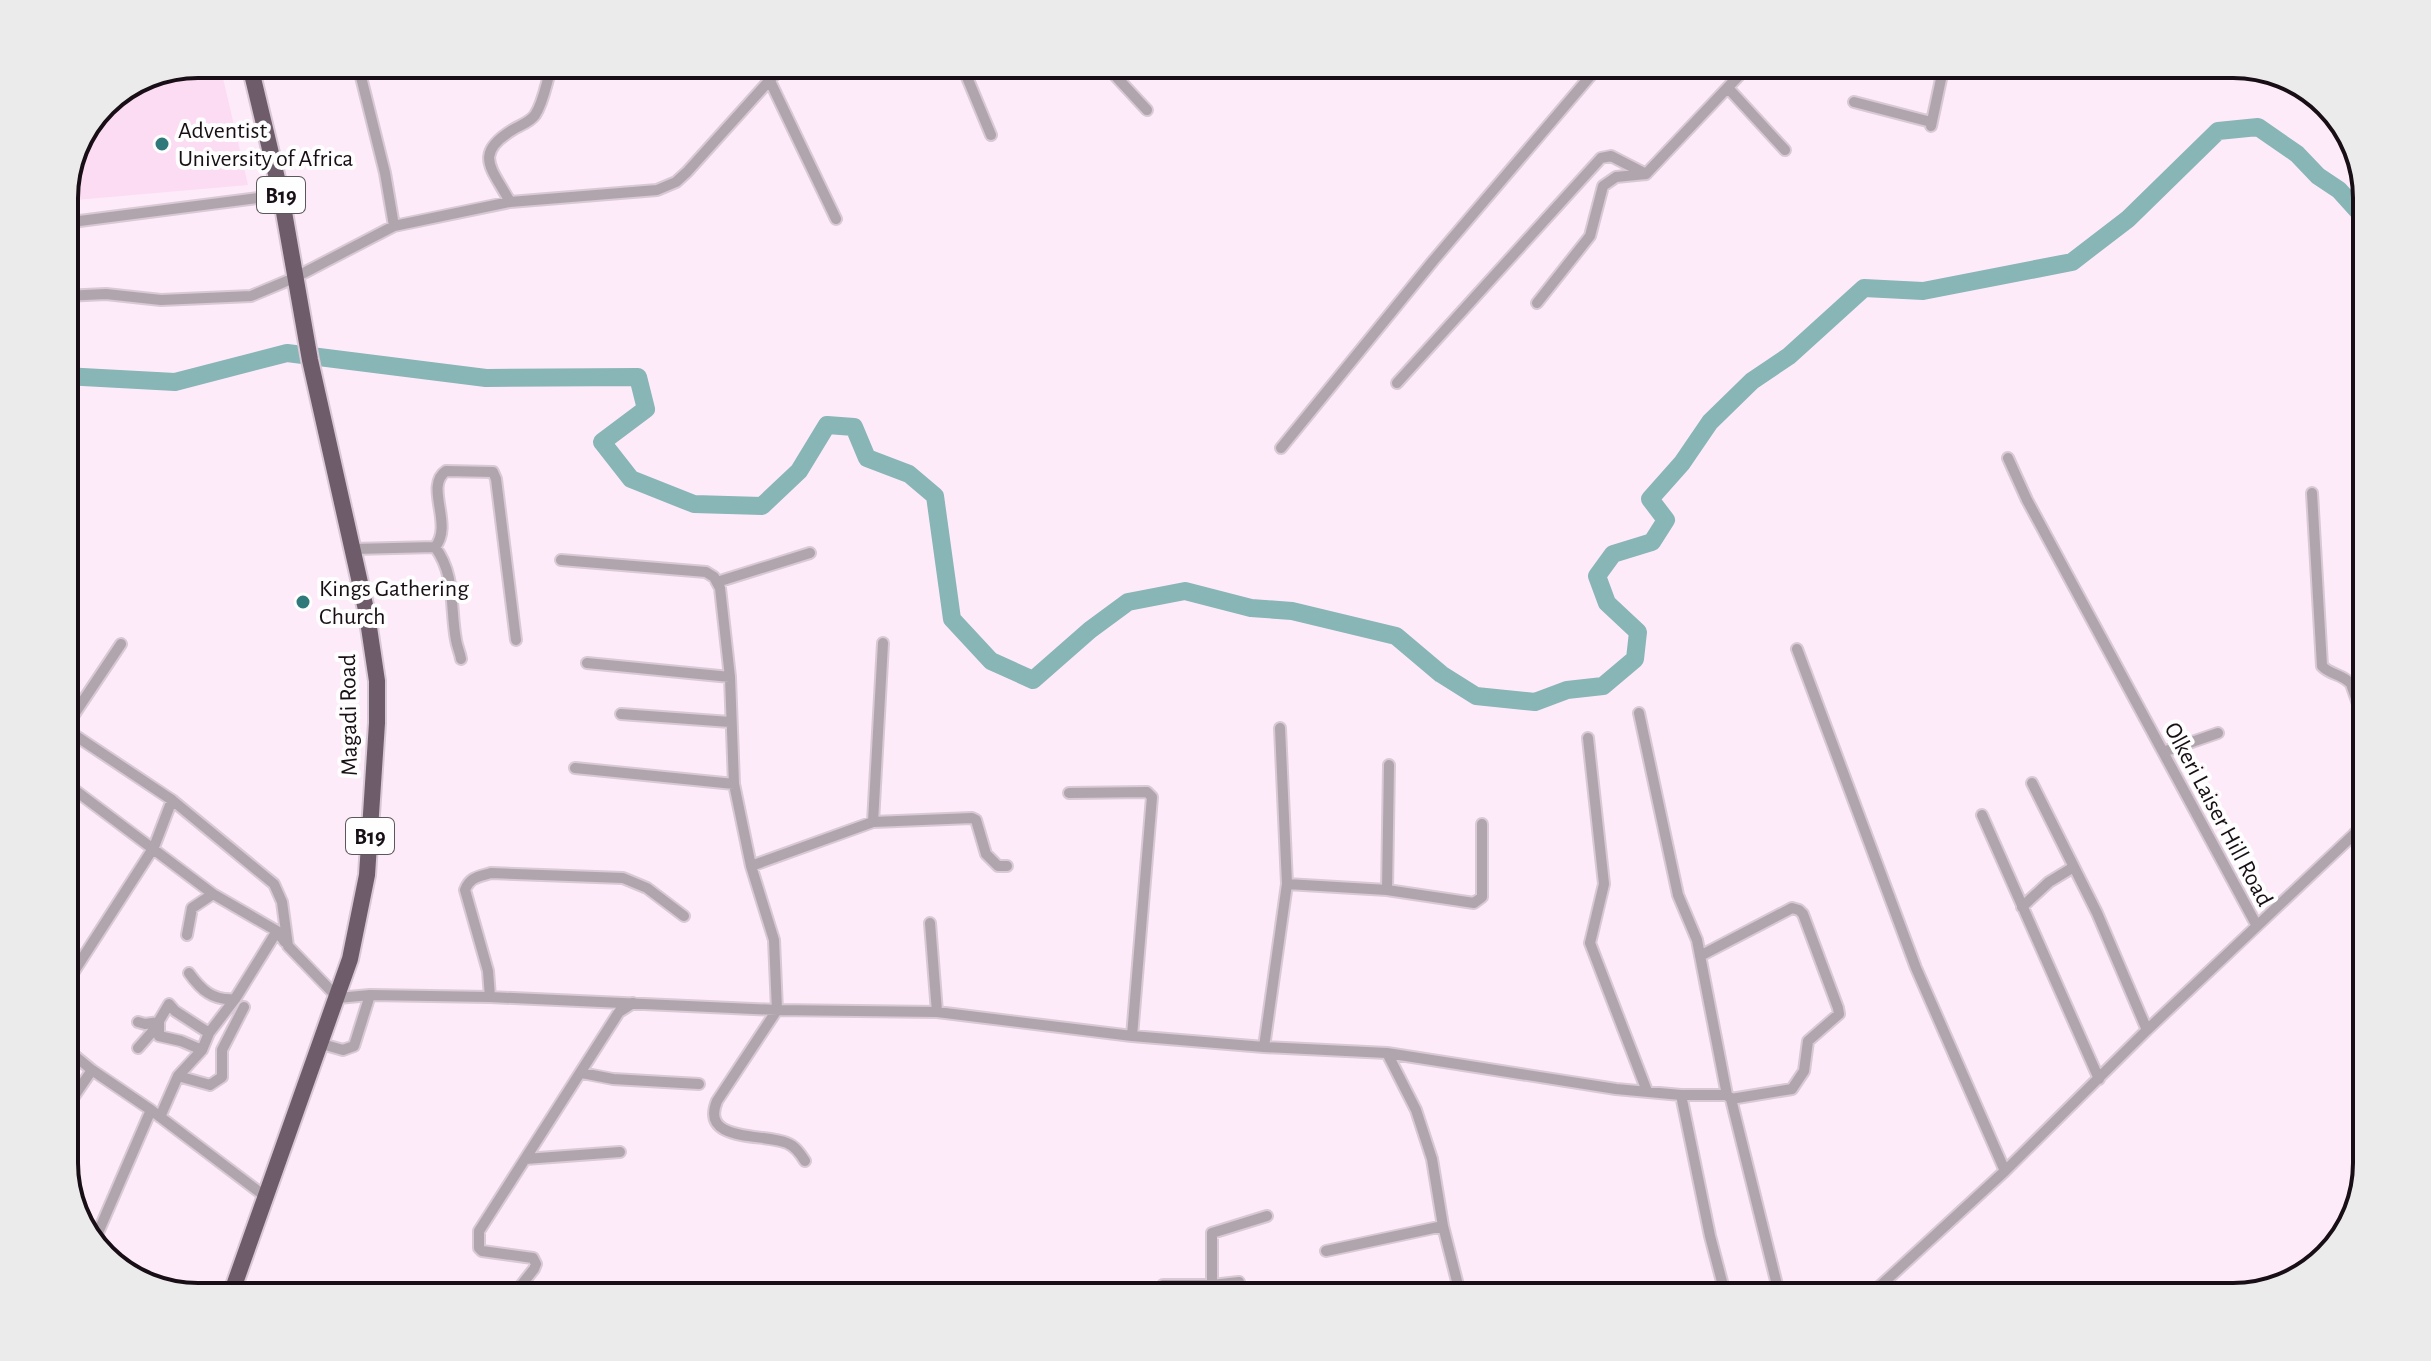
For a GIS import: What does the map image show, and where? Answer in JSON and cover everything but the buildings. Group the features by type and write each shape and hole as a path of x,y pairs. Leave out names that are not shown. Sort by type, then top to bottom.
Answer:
{"highway":[{"name":"Magadi Road","path":"235,1283 350,959 367,875 377,723 377,681 367,614 310,360 281,195 253,78"}],"street":[{"path":"361,78 385,173 394,226"},
{"path":"510,202 488,160 490,149 502,136 536,114 548,78"},
{"path":"78,295 106,294 161,300 251,296 294,278 394,226 510,202 657,190 676,182 771,78"},
{"path":"775,78 836,219"},
{"path":"967,78 991,135"},
{"path":"1117,78 1147,110"},
{"path":"1281,448 1433,261 1589,78"},
{"path":"1537,303 1583,249 1590,236 1603,186 1616,177 1646,174 1737,78"},
{"path":"1854,102 1931,126 1941,78"},
{"path":"1728,88 1785,150"},
{"path":"1397,383 1601,158 1611,156 1646,174"},
{"path":"78,221 281,195"},
{"name":"Olkeri Laiser Hill Road","path":"1883,1283 2005,1171 2257,926 2027,500 2008,458"},
{"path":"353,549 435,547 441,540 443,528 437,481 441,473 495,473 516,640"},
{"path":"2312,493 2322,666 2327,672 2347,679 2353,690"},
{"path":"435,547 444,559 451,583 456,641 461,659"},
{"path":"717,582 810,553"},
{"path":"561,560 706,572 720,588 730,677 734,784 751,866 774,940 777,1010 717,1101 714,1107 715,1122 727,1132 771,1137 789,1143 805,1161"},
{"path":"873,822 883,643"},
{"path":"78,707 121,644"},
{"path":"1797,649 1916,968 2005,1171"},
{"path":"587,663 730,677"},
{"path":"1639,713 1678,895 1697,940 1729,1097 1776,1283"},
{"path":"621,714 730,722"},
{"path":"1264,1047 1287,884 1280,728"},
{"path":"2163,752 2218,733"},
{"path":"78,737 172,800 274,884 282,902 288,946"},
{"path":"1588,738 1604,884 1590,943 1647,1091"},
{"path":"1387,890 1389,765"},
{"path":"575,768 734,784"},
{"path":"2032,783 2097,913 2147,1030"},
{"path":"78,792 213,894 277,931 338,998 370,995 490,997 777,1010 937,1012 1132,1036 1387,1053 1616,1089 1681,1095 1729,1097 1792,1089 1804,1071 1808,1041 1839,1014 1803,914 1792,908 1700,956"},
{"path":"1069,793 1147,792 1152,797 1154,805 1132,1036"},
{"path":"78,965 154,847 172,800"},
{"path":"1982,815 2099,1079"},
{"path":"751,866 873,822 975,818 988,857 998,866 1007,866"},
{"path":"1287,884 1387,890 1474,903 1482,897 1482,824"},
{"path":"2257,926 2353,835"},
{"path":"2022,907 2049,882 2072,868"},
{"path":"490,997 488,971 465,890 468,881 475,878 491,873 623,878 638,883 684,916"},
{"path":"187,935 192,908 213,894"},
{"path":"930,923 937,1012"},
{"path":"160,1117 178,1076 206,1043 277,931"},
{"path":"189,973 204,992 221,1000 235,999"},
{"path":"322,1044 343,1050 354,1046 370,995"},
{"path":"523,1283 536,1264 533,1258 482,1251 479,1248 479,1231 619,1012 633,1003"},
{"path":"138,1048 169,1004 206,1043"},
{"path":"178,1076 210,1085 222,1077 222,1050 244,1007"},
{"path":"138,1022 159,1022"},
{"path":"159,1022 159,1036 206,1043 222,1050"},
{"path":"1387,1053 1416,1110 1432,1159 1443,1226 1457,1283"},
{"path":"78,1058 266,1197"},
{"path":"78,1090 92,1070"},
{"path":"582,1073 613,1079 699,1084"},
{"path":"1681,1095 1722,1283"},
{"path":"99,1230 151,1110"},
{"path":"525,1159 620,1152"},
{"path":"1212,1283 1214,1230 1267,1216"},
{"path":"1326,1251 1443,1226"}],"shaded area":[{"name":"Adventist University of Africa","path":"198,78 223,78 248,185 78,200 87,152 113,113 152,87 175,80"}],"waterway":[{"path":"78,377 175,382 287,353 486,378 638,377 646,409 602,442 631,479 694,504 762,506 799,471 827,425 854,427 867,458 909,474 935,496 952,619 991,661 1033,680 1090,630 1128,602 1185,591 1251,608 1292,611 1396,636 1441,674 1476,696 1535,702 1567,690 1603,686 1635,659 1638,632 1607,603 1597,576 1613,554 1652,542 1666,520 1650,499 1682,463 1710,422 1752,381 1789,356 1864,288 1923,291 2072,262 2128,219 2218,131 2258,127 2297,154 2353,206"}],"place":[{"name":"Adventist University of Africa","path":"162,144"},
{"name":"Kings Gathering Church","path":"303,602"}]}
